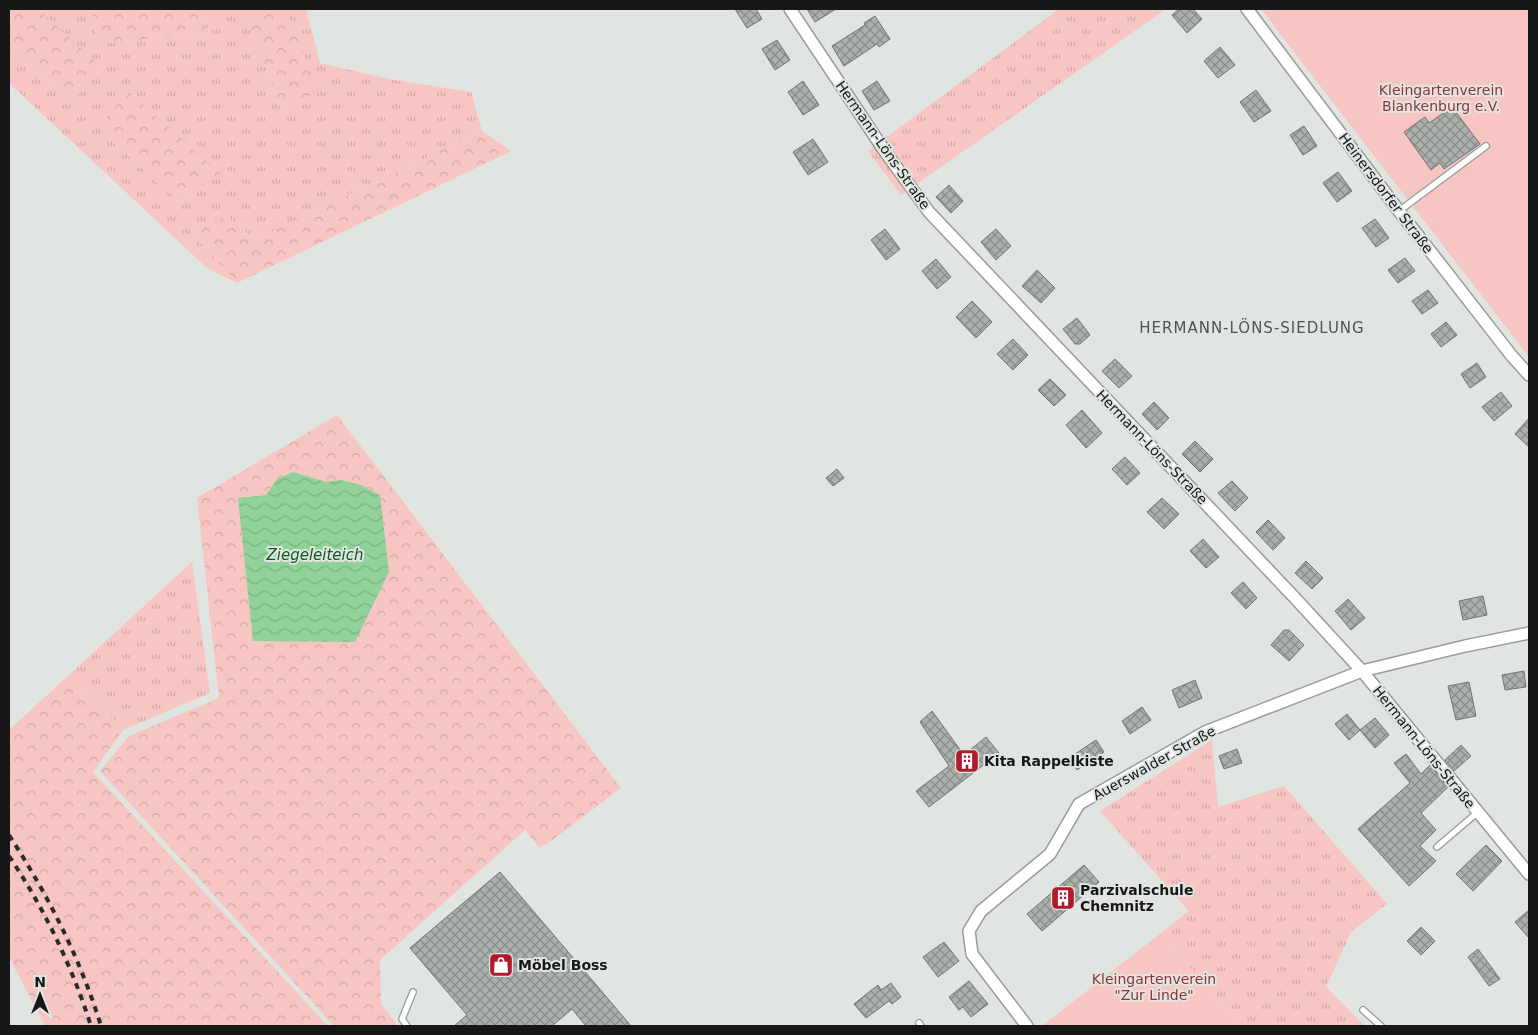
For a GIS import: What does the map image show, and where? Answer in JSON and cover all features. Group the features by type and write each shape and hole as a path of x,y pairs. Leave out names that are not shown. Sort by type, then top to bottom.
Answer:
{"street":[{"name":"Hermann-Löns-Straße","path":"790,9 886,153 929,212 1362,670 1529,874"},
{"name":"Heinersdorfer Straße","path":"1247,9 1399,211 1529,374"},
{"name":"Auerswalder Straße","path":"1027,1026 972,954 969,931 981,912 1050,854 1080,804 1205,732 1362,670 1529,633"}],"lane":[{"path":"1399,211 1486,146"},
{"path":"1437,847 1478,812"},
{"path":"408,1026 402,1019 413,992"},
{"path":"1363,1010 1380,1026"}],"green space":[{"path":"9,9 38,9 101,67 75,100 9,51"},
{"path":"38,9 91,9 98,44 209,34 206,9 245,9 280,107 317,93 287,9 306,9 320,63 389,79 471,92 482,131 255,240 225,216 190,231 237,283 207,268 9,83 9,51 75,100 101,67","holes":["98,127 219,173 179,203"]},
{"path":"91,9 206,9 209,34 98,44"},
{"path":"245,9 287,9 318,93 280,107"},
{"path":"1059,9 1166,9 901,195 868,151"},
{"name":"Kleingartenverein Blankenburg e.V.","path":"1261,9 1529,9 1529,357"},
{"path":"129,92 220,173 179,203 97,127"},
{"path":"482,131 511,151 237,283 190,231 225,216 255,240"},
{"path":"337,415 621,788 547,844 539,847 525,830 380,960 381,1004 398,1026 334,1026 100,771 129,736 219,698 197,498","holes":["293,472 326,482 341,480 361,485 380,495 238,497 266,495 277,479"]},
{"path":"192,562 210,693 123,730 70,674"},
{"path":"70,674 123,730 93,772 328,1026 45,1026 9,957 9,730"},
{"path":"1212,740 1218,807 1284,786 1387,904 1351,932 1326,987 1365,1026 1239,1026 1161,933 1189,911 1100,811"},
{"name":"Kleingartenverein \"Zur Linde\"","path":"1161,933 1239,1026 1042,1026"}],"water":[{"name":"Ziegeleiteich","path":"293,472 326,482 341,480 361,485 380,495 389,572 355,642 253,641 238,498 266,495 277,479"}],"building":[{"path":"735,9 756,9 762,19 747,28"},
{"path":"807,9 836,9 815,22"},
{"path":"1179,9 1193,9 1202,19 1187,33 1172,15"},
{"path":"875,16 890,39 879,47 877,44 844,66 832,46 865,25 864,23"},
{"path":"777,40 790,60 775,70 762,49"},
{"path":"1220,47 1235,65 1218,78 1204,61"},
{"path":"803,81 819,105 803,115 788,92"},
{"path":"877,81 890,101 874,110 862,91"},
{"path":"1256,90 1271,111 1254,122 1240,102"},
{"path":"1452,107 1480,144 1444,169 1440,163 1431,170 1404,132 1425,117 1429,123"},
{"path":"1304,126 1317,146 1303,155 1290,135"},
{"path":"813,139 828,162 808,175 793,152"},
{"path":"1338,172 1352,191 1337,202 1323,183"},
{"path":"949,185 963,201 951,213 936,197"},
{"path":"1375,219 1389,238 1376,247 1362,228"},
{"path":"885,229 900,249 886,260 871,240"},
{"path":"996,229 1011,246 996,260 981,242"},
{"path":"1405,258 1415,271 1398,283 1388,270"},
{"path":"936,259 951,277 937,289 922,271"},
{"path":"1037,270 1055,288 1041,303 1022,286"},
{"path":"1428,290 1438,303 1422,314 1412,301"},
{"path":"972,301 992,322 976,338 956,317"},
{"path":"1077,318 1090,335 1080,344 1075,344 1063,329"},
{"path":"1446,322 1457,335 1441,347 1431,334"},
{"path":"1013,339 1028,355 1013,370 997,354"},
{"path":"1115,359 1132,376 1119,388 1102,371"},
{"path":"1477,363 1486,377 1470,388 1461,374"},
{"path":"1050,379 1066,395 1054,406 1038,390"},
{"path":"1501,392 1512,406 1494,421 1482,407"},
{"path":"1154,402 1169,418 1157,430 1142,414"},
{"path":"1082,410 1102,433 1086,448 1066,425"},
{"path":"1529,418 1529,447 1515,434"},
{"path":"1195,441 1213,459 1200,472 1182,454"},
{"path":"1125,457 1140,473 1127,485 1112,469"},
{"path":"837,469 844,478 833,486 826,478"},
{"path":"1232,481 1248,498 1235,511 1218,493"},
{"path":"1162,498 1179,514 1164,529 1147,512"},
{"path":"1268,520 1285,538 1273,550 1256,532"},
{"path":"1203,539 1219,557 1206,568 1190,551"},
{"path":"1306,561 1323,578 1312,589 1295,573"},
{"path":"1243,582 1257,598 1246,609 1231,593"},
{"path":"1483,596 1487,615 1463,620 1459,601"},
{"path":"1348,599 1365,618 1351,630 1335,611"},
{"path":"1284,630 1289,630 1304,645 1289,661 1271,645"},
{"path":"1524,671 1526,687 1505,690 1502,675"},
{"path":"1195,680 1202,698 1179,708 1172,690"},
{"path":"1469,682 1476,716 1456,720 1448,686"},
{"path":"1142,707 1151,720 1130,734 1122,721"},
{"name":"Kita Rappelkiste","path":"932,711 964,755 986,737 999,753 929,807 916,791 949,766 920,722"},
{"path":"1347,714 1360,730 1349,740 1335,724"},
{"path":"1375,718 1389,735 1375,748 1360,730"},
{"path":"1096,740 1104,752 1077,770 1069,758"},
{"path":"1461,745 1471,756 1454,771 1445,760"},
{"path":"1237,749 1242,763 1224,769 1219,756"},
{"path":"1406,754 1421,774 1430,765 1448,787 1421,813 1436,830 1420,846 1436,861 1409,886 1358,829 1410,783 1394,763"},
{"path":"1486,845 1502,861 1473,891 1456,874"},
{"name":"Parzivalschule Chemnitz","path":"1084,865 1099,882 1042,931 1027,914"},
{"name":"Möbel Boss","path":"500,872 631,1026 586,1026 572,1009 552,1026 454,1026 467,1015 410,948"},
{"path":"1529,910 1529,938 1515,922"},
{"path":"1421,927 1435,941 1421,955 1407,941"},
{"path":"944,942 959,961 938,977 923,957"},
{"path":"1478,949 1500,979 1489,986 1468,957"},
{"path":"969,981 988,1004 971,1017 963,1007 959,1010 949,997"},
{"path":"891,983 901,997 892,1004 889,1001 866,1018 854,1004 878,985 881,990"}],"railway":[{"path":"9,835 37,881 62,928 93,1001 101,1026"},
{"path":"9,856 34,896 56,938 75,981 91,1026"}],"place":[{"name":"Kita Rappelkiste","path":"967,761"},
{"name":"Parzivalschule Chemnitz","path":"1063,898"},
{"name":"Möbel Boss","path":"501,965"}],"district":[{"name":"HERMANN-LÖNS-SIEDLUNG","path":"1252,328"}]}
